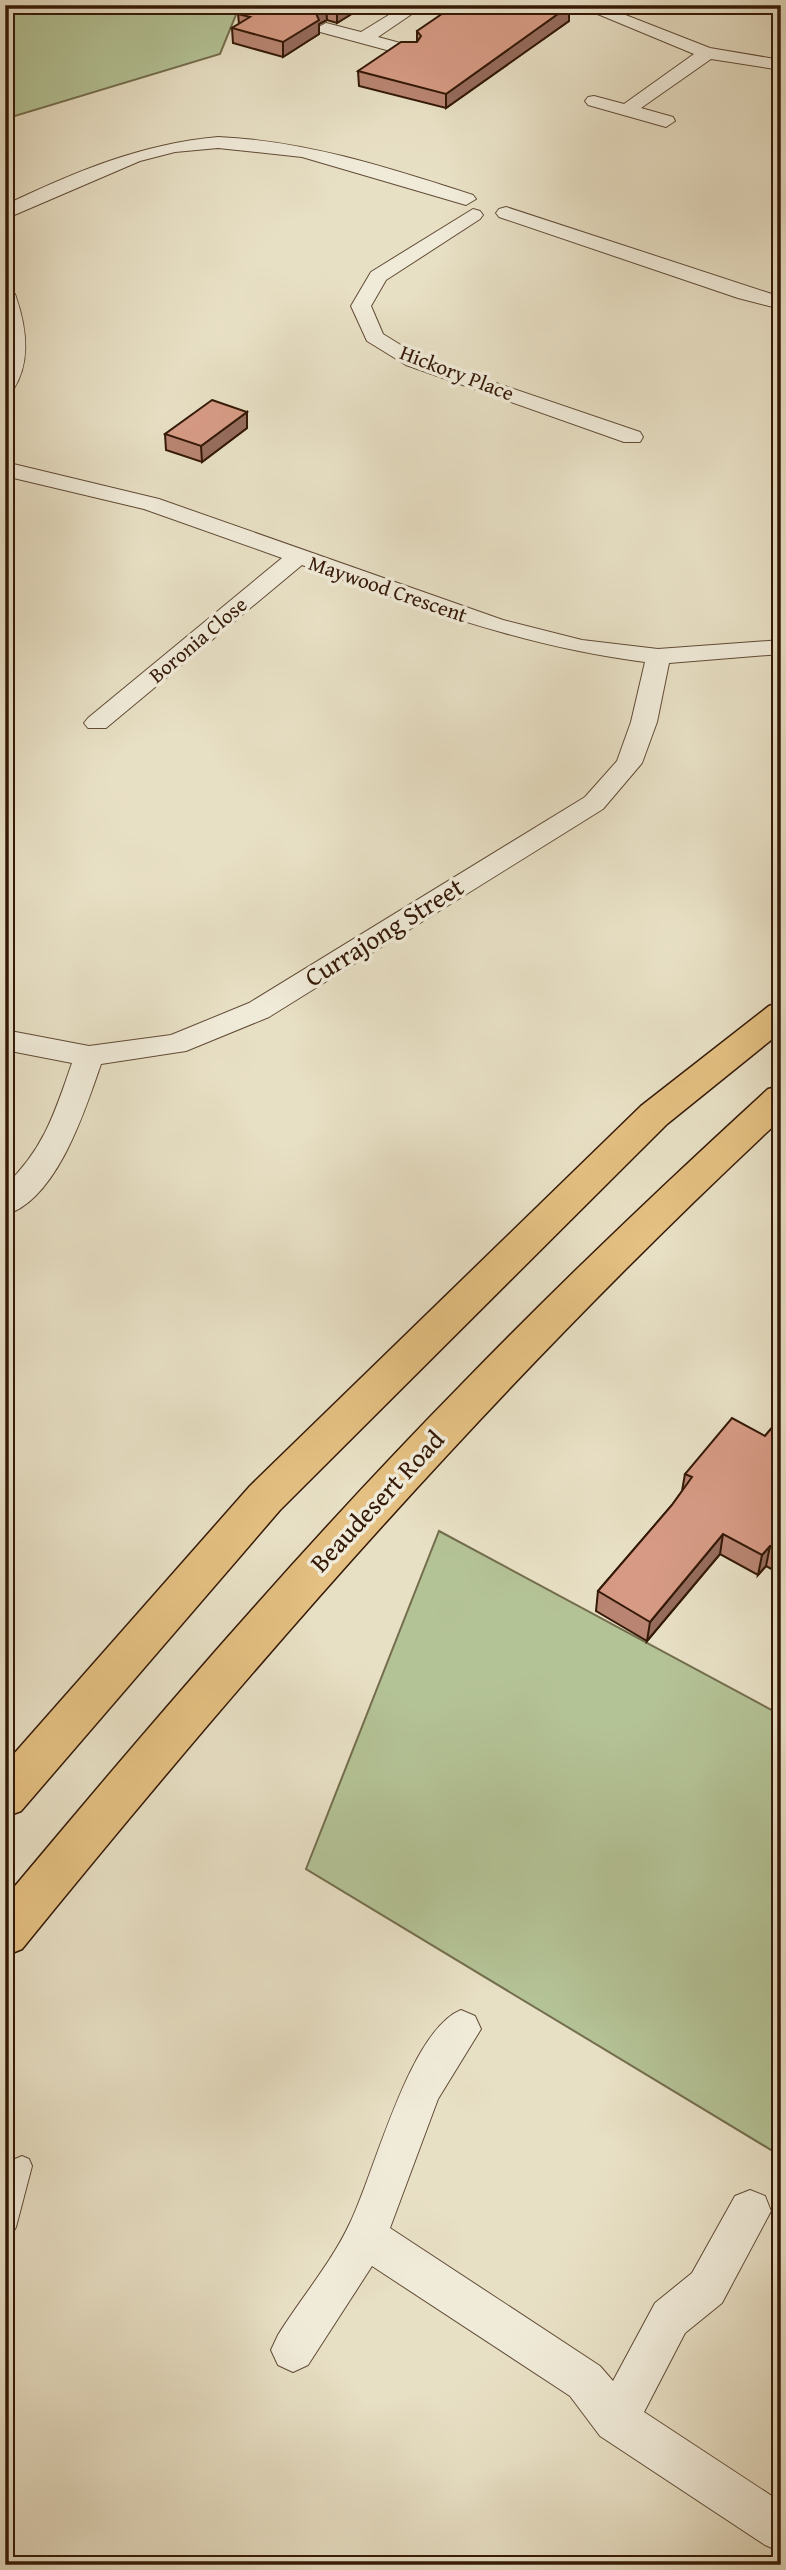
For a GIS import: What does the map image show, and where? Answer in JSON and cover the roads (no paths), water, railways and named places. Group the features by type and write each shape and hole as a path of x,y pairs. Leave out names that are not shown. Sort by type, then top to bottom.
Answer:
{"highway":[{"path":"5,1797 265,1498 654,1115 781,1014"},
{"name":"Beaudesert Road","path":"5,1934 231,1661 366,1511 618,1252 781,1098"}],"street":[{"path":"363,38 417,5"},
{"path":"584,5 707,53 740,56 781,65"},
{"path":"326,28 409,51"},
{"path":"627,110 707,53"},
{"path":"594,101 666,121"},
{"path":"5,213 98,169 135,156 175,148 228,143 277,145 331,156 479,201 509,202 506,212"},
{"path":"479,201 495,216 506,212 745,294 781,303"},
{"name":"Hickory Place","path":"479,201 378,276 361,306 374,337 413,361 632,437"},
{"path":"5,294 15,319 14,366 5,385"},
{"name":"Maywood Crescent","path":"5,469 151,504 494,625 582,647 658,656 781,647"},
{"name":"Boronia Close","path":"97,723 298,557"},
{"name":"Currajong Street","path":"5,1040 89,1056 176,1044 259,1010 593,803 629,763 644,722 658,656"},
{"path":"5,1204 35,1175 61,1136 89,1056"},
{"path":"293,2350 366,2237 422,2088 461,2029"},
{"path":"616,2420 670,2318 707,2288 750,2211"},
{"path":"366,2237 584,2381 616,2420 781,2529"}],"lane":[{"path":"5,2227 22,2166"}]}
